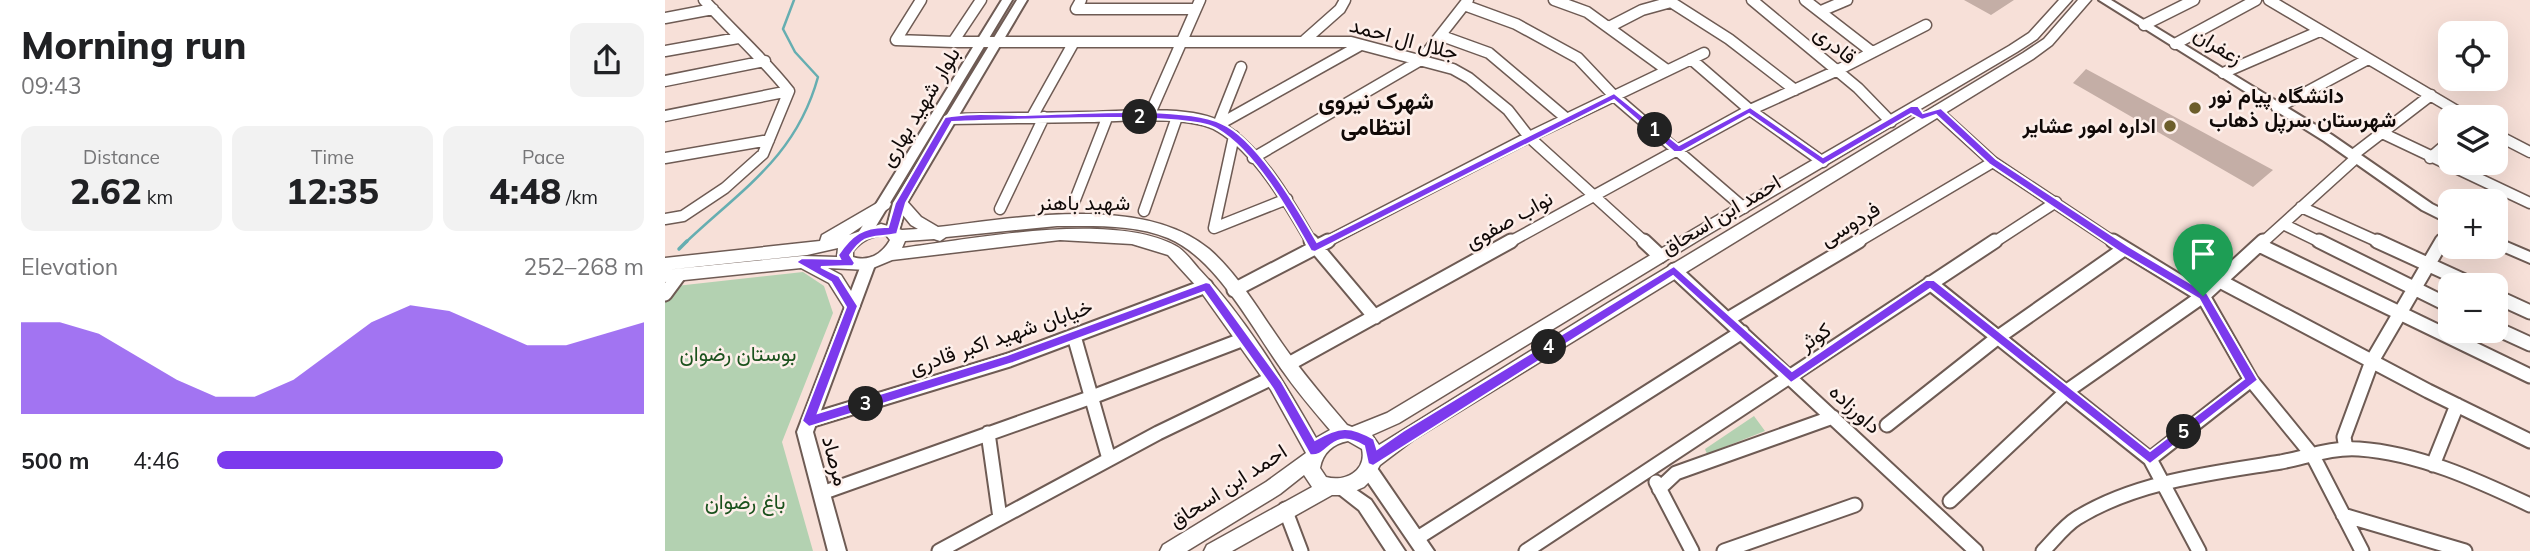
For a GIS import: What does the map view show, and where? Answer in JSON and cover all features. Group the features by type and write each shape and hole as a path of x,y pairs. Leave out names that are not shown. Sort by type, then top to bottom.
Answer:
{"main road":[{"name":"احمد ابن اسحاق","path":"1926,112 2033,36 2066,0"},
{"name":"احمد ابن اسحاق","path":"1348,433 1393,418 1660,256 1823,162 1926,112 2048,42 2085,0"},
{"name":"احمد ابن اسحاق","path":"1371,465 1407,435 1674,270 1896,127"},
{"path":"804,256 892,203 940,234"},
{"name":"شهید باهنر","path":"860,236 880,230 895,234 940,234 1065,220 1140,224 1164,230 1185,239 1202,252 1223,275 1287,365 1348,433"},
{"path":"888,256 897,245 895,234"},
{"name":"شهید باهنر","path":"868,265 888,256 1060,234 1132,238 1173,251 1206,286 1272,378 1313,455"},
{"path":"665,264 677,271 804,256 860,236"},
{"path":"849,263 844,255 860,236"},
{"path":"804,256 868,265"},
{"path":"804,256 835,279 852,306"},
{"path":"1206,286 1218,282 1223,275"},
{"path":"1219,304 1236,293"},
{"path":"1215,551 1285,509 1362,478 1371,465 1369,443 1348,433 1326,439 1313,455 1311,466 1317,479 1337,486"},
{"name":"احمد ابن اسحاق","path":"1170,551 1273,488 1313,455"}],"street":[{"path":"704,0 738,38 765,61 789,90"},
{"name":"جلال ال احمد","path":"921,0 897,40 988,43 1305,40 1351,42 1453,69 1469,78 1508,110 1529,137 1660,256"},
{"path":"953,42 981,0"},
{"name":"بلوار شهید بهاری","path":"860,236 892,203 949,119 1007,0"},
{"name":"بلوار شهید بهاری","path":"895,234 892,203 988,43 1022,0"},
{"path":"1081,0 1076,9 1198,4 1149,116"},
{"path":"1305,40 1340,9 1345,0"},
{"path":"1554,0 1587,12 1667,70"},
{"name":"قادری","path":"1752,0 1880,108 1896,127"},
{"path":"1805,0 1872,52"},
{"path":"1821,12 1847,0"},
{"name":"زعفران","path":"2105,0 2355,157 2438,213"},
{"path":"2144,25 2194,0"},
{"path":"2175,44 2256,0"},
{"path":"2269,0 2447,105"},
{"path":"1253,158 1421,60 1466,2 1516,24 1578,58 1614,96 1744,208"},
{"path":"1609,27 1642,10 1671,2 1729,39 1795,89"},
{"path":"665,18 713,9"},
{"path":"1750,110 1836,71 1926,24"},
{"path":"2223,73 2320,31"},
{"path":"1442,36 1489,53 1567,119"},
{"path":"665,51 738,38"},
{"path":"1000,209 1038,117 1074,42"},
{"path":"1219,125 1359,46"},
{"path":"1236,293 1315,248 1529,137 1704,52"},
{"path":"1691,59 1750,110 1823,162"},
{"path":"2277,108 2368,60"},
{"path":"665,81 765,61"},
{"path":"1219,125 1241,67"},
{"path":"665,116 789,90"},
{"path":"665,219 683,216 725,188 763,154 789,90"},
{"path":"1950,501 2067,391 2203,296 2380,132 2431,95"},
{"name":"نواب صفوی","path":"1287,365 1750,110"},
{"path":"1926,112 1993,162 2124,249 2203,296 2251,380 2313,456 2362,551"},
{"path":"949,119 1149,116 1177,117 1219,125 1234,136 1287,199 1315,248 1375,317"},
{"path":"1144,211 1177,117"},
{"path":"1073,205 1107,118"},
{"path":"2380,132 2430,158 2530,203"},
{"path":"1234,136 1215,228 1287,199"},
{"path":"665,158 769,140"},
{"path":"2508,141 2530,152"},
{"path":"2430,158 2438,151"},
{"name":"فردوسی","path":"1728,319 1993,162"},
{"name":"کوثر","path":"1526,551 1651,473 1930,283 2056,202"},
{"path":"2301,207 2448,273"},
{"path":"2283,224 2438,300"},
{"path":"2259,245 2530,376"},
{"path":"2346,449 2344,437 2372,361 2438,248"},
{"path":"2508,248 2530,258"},
{"path":"1887,425 1997,338 2124,249"},
{"name":"مرصاد","path":"837,551 805,432 868,265"},
{"name":"داورزاده","path":"1674,270 1976,551"},
{"path":"665,294 677,271"},
{"path":"2218,281 2530,441"},
{"path":"1930,283 2150,459 2199,551"},
{"name":"خیابان شهید اکبر قادری","path":"809,421 1009,360 1206,286"},
{"path":"2508,302 2530,312"},
{"path":"1371,465 1420,545 1742,332"},
{"path":"2508,334 2530,344"},
{"path":"1074,335 1109,459"},
{"path":"822,493 1092,397 1244,339"},
{"path":"939,551 1109,459 1272,378"},
{"path":"2150,459 2251,380"},
{"path":"2433,465 2457,405"},
{"path":"1660,489 1676,473 1833,417"},
{"path":"988,433 1000,518"},
{"path":"2043,551 2076,519 2162,485 2313,456 2337,448 2371,451 2433,465 2530,505"},
{"path":"1651,473 1692,551"},
{"path":"1337,486 1364,505 1396,551"},
{"path":"1724,551 1855,505"},
{"path":"1285,509 1301,551"},
{"path":"2343,514 2465,551"}],"green space":[{"name":"بوستان رضوان","path":"803,272 824,286 833,313 782,442 813,551 665,551 665,297 676,286"},
{"path":"1754,416 1765,431 1707,454 1705,449"}],"building":[{"path":"1964,0 2014,0 1991,15"},
{"name":"اداره امور عشایر","path":"2086,69 2273,170 2253,187 2073,83"}],"waterway":[{"path":"685,243 765,170 796,129 808,105 818,77 795,52 783,29 794,0"},
{"path":"679,249 685,243"}],"place":[{"name":"دانشگاه پیام نور شهرستان سرپل ذهاب","path":"2195,108"},
{"name":"اداره امور عشایر","path":"2170,126"}],"district":[{"name":"شهرک نیروی انتظامی","path":"1376,114"}],"route":[{"path":"1614,96 1678,150 1750,110 1823,162 1915,108 1914,112 1922,117 1937,111 1993,162 2124,249 2203,296 2251,380 2150,459 1930,283 1791,378 1674,270 1407,435 1373,460 1369,443 1354,434 1334,435 1319,444 1314,451 1277,385 1206,286 1009,360 809,421 852,306 835,279 802,262 849,263 845,260 845,250 855,239 873,231 893,231 900,203 949,119 1149,116 1195,119 1219,125 1239,140 1287,199 1315,248 1614,96"}],"park label":[{"name":"باغ رضوان","path":"745,502"}]}
